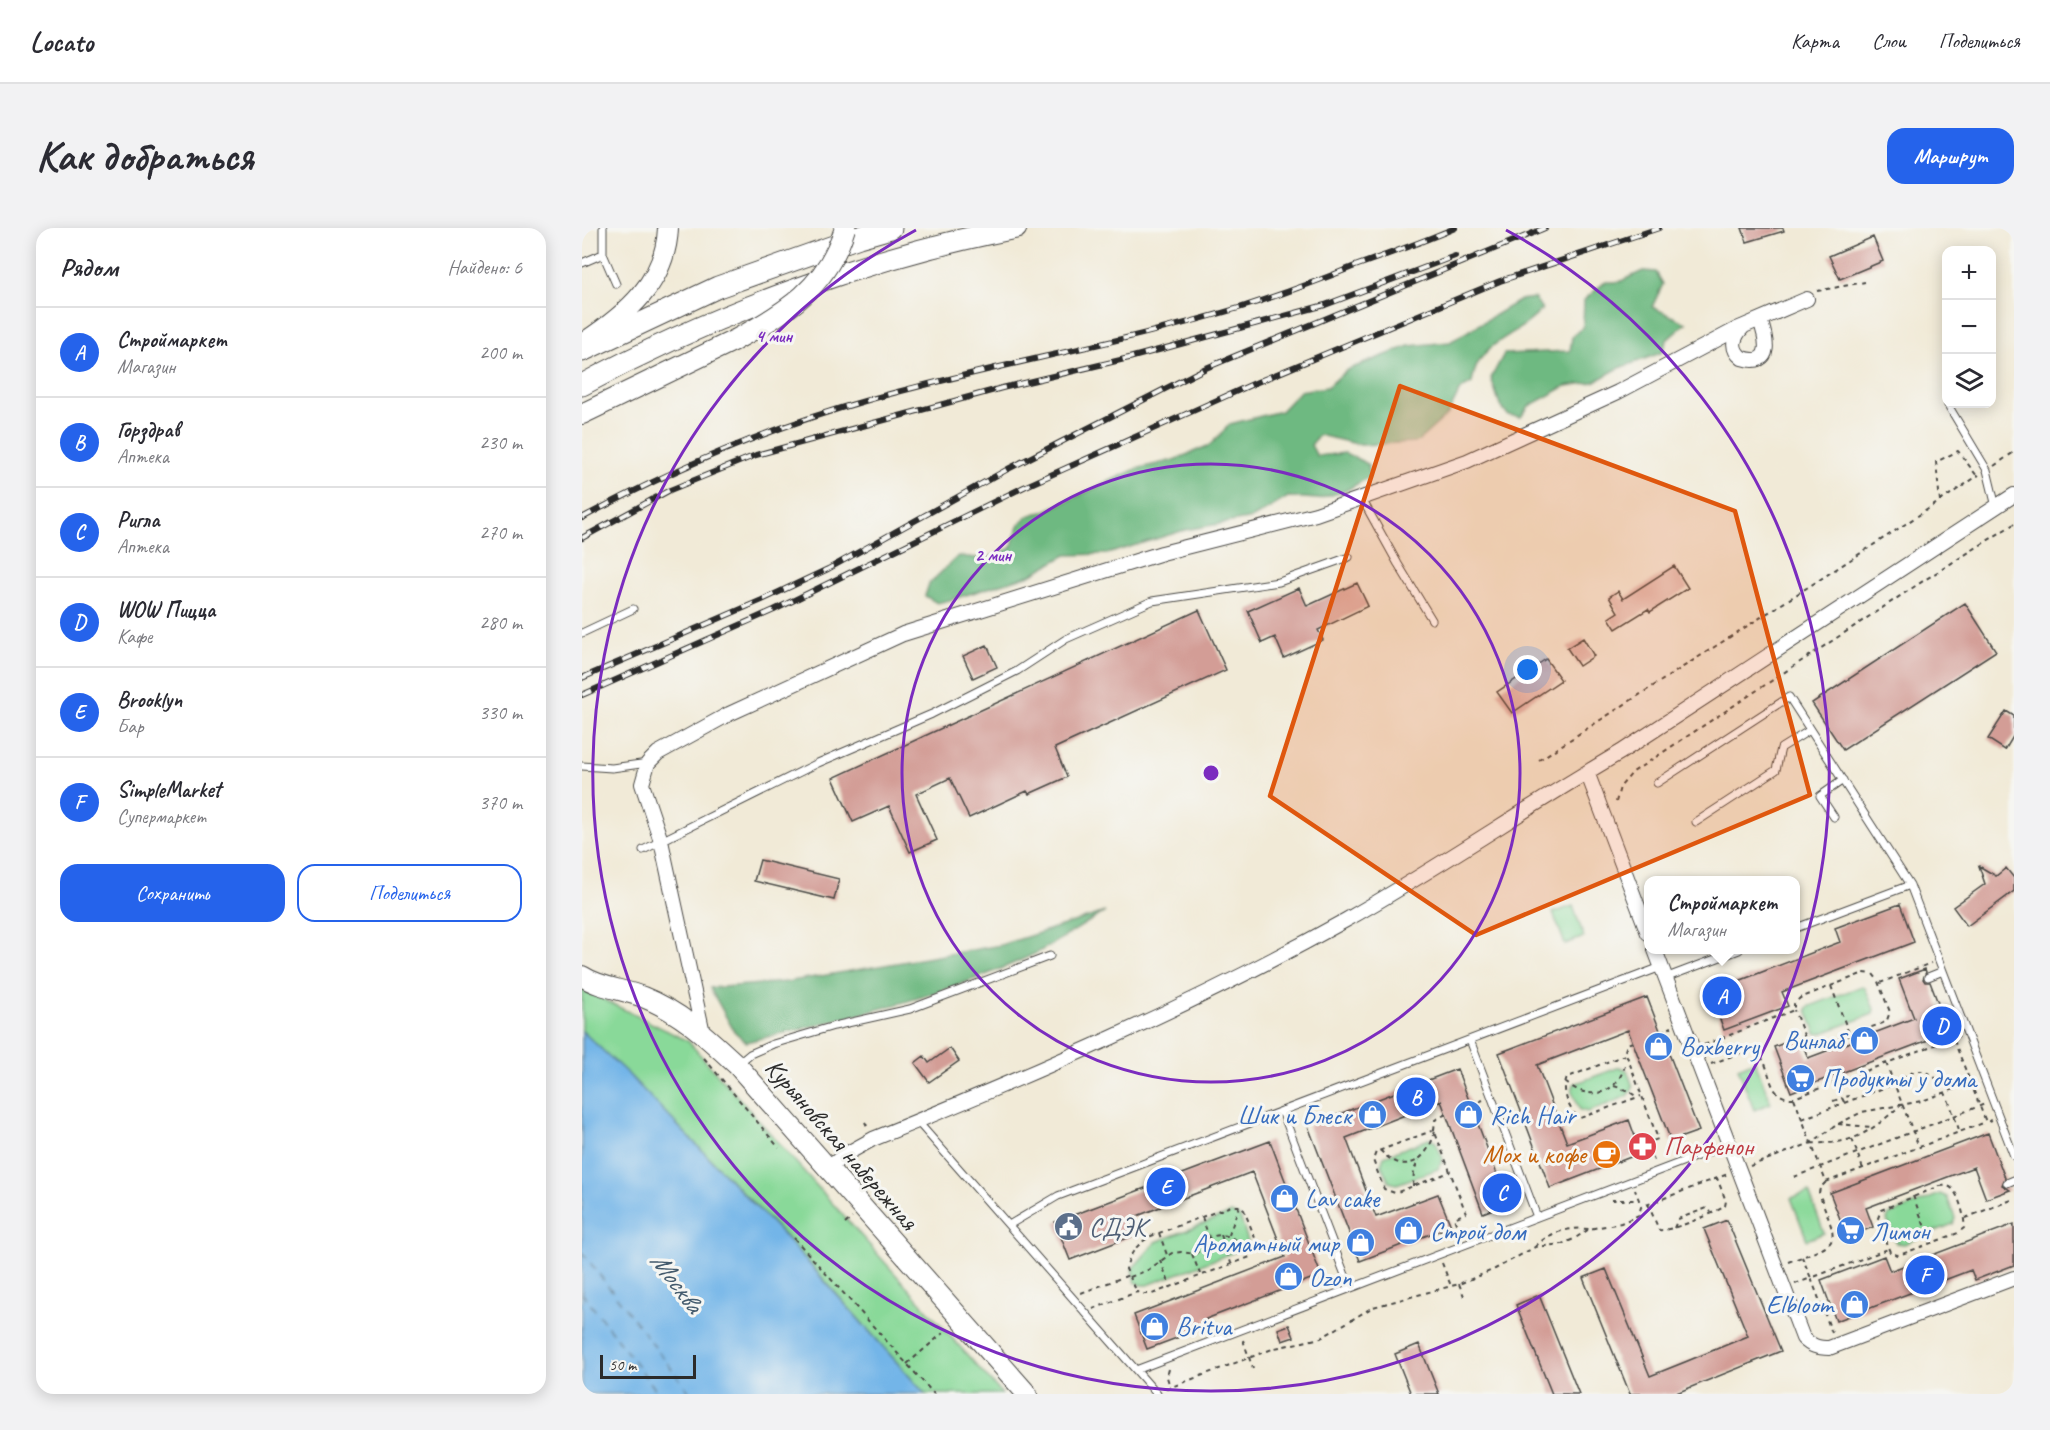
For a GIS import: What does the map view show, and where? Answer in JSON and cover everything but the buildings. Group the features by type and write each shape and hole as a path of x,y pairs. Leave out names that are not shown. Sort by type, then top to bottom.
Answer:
{"main road":[{"path":"582,344 615,322 635,304 651,282 662,257 668,228"},
{"path":"582,414 772,320 807,293 827,268 845,228"},
{"path":"582,351 718,287 859,237 891,228"},
{"path":"582,385 621,364 732,314 864,267 965,238 1016,228"},
{"name":"Курьяновская набережная","path":"582,976 612,988 642,996 673,1011 701,1042 736,1065 1026,1394"}],"street":[{"path":"701,1042 661,841 642,784 648,763 658,753 729,714 903,634 1162,553 1316,514 1467,461 1618,392 1743,327 1811,295"},
{"path":"1700,350 1712,346 1719,347 1748,360 1754,360 1764,354 1768,343 1760,320"},
{"path":"1738,355 1734,338 1743,327"},
{"path":"828,1168 846,1154 873,1139 1135,1028 1345,921 1707,697 2014,495"},
{"path":"1587,772 1644,922"},
{"path":"1656,954 1803,1338 1815,1346 1829,1348 2014,1278"}],"lane":[{"path":"603,228 603,254 615,284"},
{"path":"582,263 603,254"},
{"path":"1950,408 1987,470 1996,507"},
{"path":"1362,499 1432,620"},
{"path":"644,850 818,764 932,714 1017,670 1066,639 1152,601 1279,582 1349,557"},
{"path":"582,633 633,609"},
{"path":"1657,783 1789,697 1910,885 2014,1156"},
{"path":"1696,822 1776,770 1782,748 1810,730"},
{"path":"582,766 612,768 648,763"},
{"path":"1834,817 1820,795 1843,780"},
{"path":"1800,926 1910,885"},
{"path":"1009,1225 1058,1196 1282,1111 1470,1040 1663,972 1725,954"},
{"path":"736,1065 750,1054 773,1044 834,1026 910,1009 1050,956"},
{"path":"1928,977 1943,972"},
{"path":"1470,1040 1538,1217"},
{"path":"1282,1111 1350,1288"},
{"path":"917,1121 1157,1393"},
{"path":"1136,1370 1729,1144"}],"path":[{"path":"1811,295 1865,282"},
{"path":"1940,502 1936,462 1958,451 1977,477"},
{"path":"1539,760 2014,452"},
{"path":"1616,802 1620,787 1633,772 1923,581 2014,524"},
{"path":"1879,983 1927,964"},
{"path":"1868,973 1872,974 1879,983 1890,1012 1883,1023 1819,1048 1809,1046 1794,1010 1794,1004 1800,998 1868,973"},
{"path":"1831,986 1850,1036"},
{"path":"1693,1049 1794,1010"},
{"path":"1700,1068 1743,1052 1755,1051 1764,1061 1776,1093 1786,1099 1794,1098 1953,1038"},
{"path":"701,1042 779,1148"},
{"path":"1565,1081 1574,1089 1584,1093 1600,1092 1614,1086 1624,1070 1626,1046 1633,1042"},
{"path":"1626,1057 1568,1077 1564,1088 1574,1114 1580,1118 1641,1096"},
{"path":"1626,1057 1658,1139 1647,1143 1658,1171"},
{"path":"1886,1063 1919,1148"},
{"path":"1802,1119 1894,1084 1906,1074 1921,1071 1939,1080 1960,1132"},
{"path":"1641,1207 1811,1143 1838,1124 1862,1112 1918,1102 1984,1078"},
{"path":"1614,1086 1637,1097"},
{"path":"1833,1101 1849,1095"},
{"path":"1471,1105 1491,1097"},
{"path":"1794,1098 1826,1182"},
{"path":"1842,1098 1844,1103"},
{"path":"1794,1177 1993,1101"},
{"path":"1811,1143 1839,1143 1852,1139 1873,1127 1902,1104"},
{"path":"1413,1186 1414,1170 1419,1160 1428,1152 1435,1130 1435,1120 1446,1114"},
{"path":"865,1122 867,1126"},
{"path":"1833,1337 1802,1257 1827,1247 1833,1237 1834,1233 1819,1193 1820,1188 1826,1182 1986,1122"},
{"path":"1838,1124 1873,1127"},
{"path":"1435,1130 1380,1150 1376,1152 1373,1160 1384,1189 1395,1193 1450,1172"},
{"path":"1435,1130 1466,1213 1454,1218 1464,1245"},
{"path":"1852,1139 1863,1169"},
{"path":"1380,1150 1396,1162 1408,1163 1419,1160"},
{"path":"1648,1204 1659,1230 1665,1231 1723,1209 1726,1204 1717,1178"},
{"path":"1940,1186 1947,1186 1954,1191 1966,1223 1961,1231 1897,1255 1893,1254 1888,1249 1877,1221 1878,1213 1884,1208 1914,1196 1940,1186"},
{"path":"1914,1196 1931,1243"},
{"path":"1965,1218 2014,1199"},
{"path":"1157,1393 1275,1348 1321,1338 1373,1307 1459,1284 1495,1269 1535,1247 1556,1232 1572,1228 1589,1229 1628,1221 1639,1215 1641,1207 1639,1200"},
{"path":"1085,1312 1137,1292 1148,1295 1250,1257 1257,1244 1246,1214 1239,1206 1230,1206 1141,1242 1133,1252 1126,1269 1137,1292"},
{"path":"1228,1236 1239,1206"},
{"path":"1674,1227 1678,1219 1705,1208 1710,1209 1712,1213"},
{"path":"1202,1217 1210,1238"},
{"path":"845,1224 852,1218"},
{"path":"1535,1247 1562,1244 1589,1229"},
{"path":"1159,1233 1167,1255"},
{"path":"1071,1296 1148,1270 1167,1255 1198,1252 1210,1238 1221,1235 1228,1236 1255,1251"},
{"path":"1221,1235 1232,1263"},
{"path":"794,1238 934,1394"},
{"path":"1784,1288 1888,1249"},
{"path":"1192,1254 1200,1275"},
{"path":"1439,1255 1451,1287"},
{"path":"1160,1260 1171,1287"},
{"path":"1459,1284 1464,1296"},
{"path":"1239,1330 1253,1369"},
{"path":"907,1364 943,1333"}],"highlighted area":[{"path":"1400,386 1735,511 1810,795 1476,935 1270,796"}],"green space":[{"path":"1643,271 1656,272 1663,284 1652,307 1686,323 1667,340 1661,353 1617,369 1594,382 1566,386 1529,406 1521,417 1508,415 1500,405 1491,378 1504,354 1570,351 1572,337 1583,327 1584,300 1605,282 1619,282"},
{"path":"1534,298 1542,309 1533,319 1490,348 1476,368 1472,383 1460,390 1448,414 1417,442 1361,445 1319,435 1311,445 1317,456 1345,453 1368,464 1369,477 1345,491 1318,499 1288,497 1253,518 1185,530 1107,554 1066,555 1030,575 950,600 937,603 925,596 929,584 958,556 986,559 1011,548 1020,523 1028,516 1043,512 1136,469 1174,460 1210,445 1230,424 1281,411 1300,391 1327,387 1347,370 1409,346 1450,342 1520,300"},
{"path":"1573,906 1584,937 1565,944 1553,913"},
{"path":"1105,912 1040,951 961,984 890,1006 746,1042 734,1031 710,988 786,982 1001,945"},
{"path":"1862,986 1874,1009 1873,1014 1820,1034 1816,1033 1807,1010 1808,1007"},
{"path":"582,989 688,1041 1002,1394 925,1394 788,1239 629,1075 582,1031"},
{"path":"1755,1061 1771,1103 1754,1110 1738,1068"},
{"path":"1620,1067 1627,1070 1633,1087 1628,1096 1588,1112 1580,1110 1572,1091 1574,1084"},
{"path":"1429,1139 1436,1142 1443,1159 1438,1169 1397,1184 1389,1182 1381,1164 1384,1156"},
{"path":"1809,1192 1824,1233 1807,1240 1791,1198"},
{"path":"1940,1194 1947,1197 1955,1218 1953,1224 1904,1244 1896,1243 1887,1220 1889,1215"},
{"path":"1231,1213 1240,1217 1248,1241 1245,1248 1148,1285 1135,1282 1132,1269 1156,1242"}],"water":[{"name":"Москва","path":"582,1031 629,1075 788,1240 925,1394 582,1394"}],"ferry route":[{"path":"582,1252 691,1394"},
{"path":"582,1293 659,1394"}],"railway":[{"path":"582,518 686,467 794,423 915,387 1149,332 1242,307 1455,228"},
{"path":"582,678 828,569 1008,469 1206,368 1545,228"},
{"path":"582,695 774,610 1024,487 1255,383 1500,281 1659,228"},
{"path":"582,538 670,490 756,455 1002,388 1129,358 1325,305 1455,256"}],"place":[{"name":"Строймаркет","path":"1722,996"},
{"name":"WOW Пицца","path":"1942,1026"},
{"name":"Винлаб","path":"1864,1040"},
{"name":"Boxberry","path":"1659,1046"},
{"name":"Продукты у дома","path":"1801,1078"},
{"name":"Горздрав","path":"1416,1097"},
{"name":"Шик и Блеск","path":"1372,1115"},
{"name":"Rich Hair","path":"1469,1115"},
{"name":"Парфенон","path":"1643,1146"},
{"name":"Мох и кофе","path":"1607,1154"},
{"name":"Brooklyn","path":"1166,1187"},
{"name":"Ригла","path":"1502,1193"},
{"name":"Lav cake","path":"1284,1198"},
{"name":"СДЭК","path":"1068,1227"},
{"name":"Строй дом","path":"1409,1231"},
{"name":"Лимон","path":"1850,1231"},
{"name":"Ароматный мир","path":"1360,1243"},
{"name":"SimpleMarket","path":"1925,1275"},
{"name":"Ozon","path":"1288,1277"},
{"name":"Elbloom","path":"1854,1304"},
{"name":"Britva","path":"1155,1326"}]}
